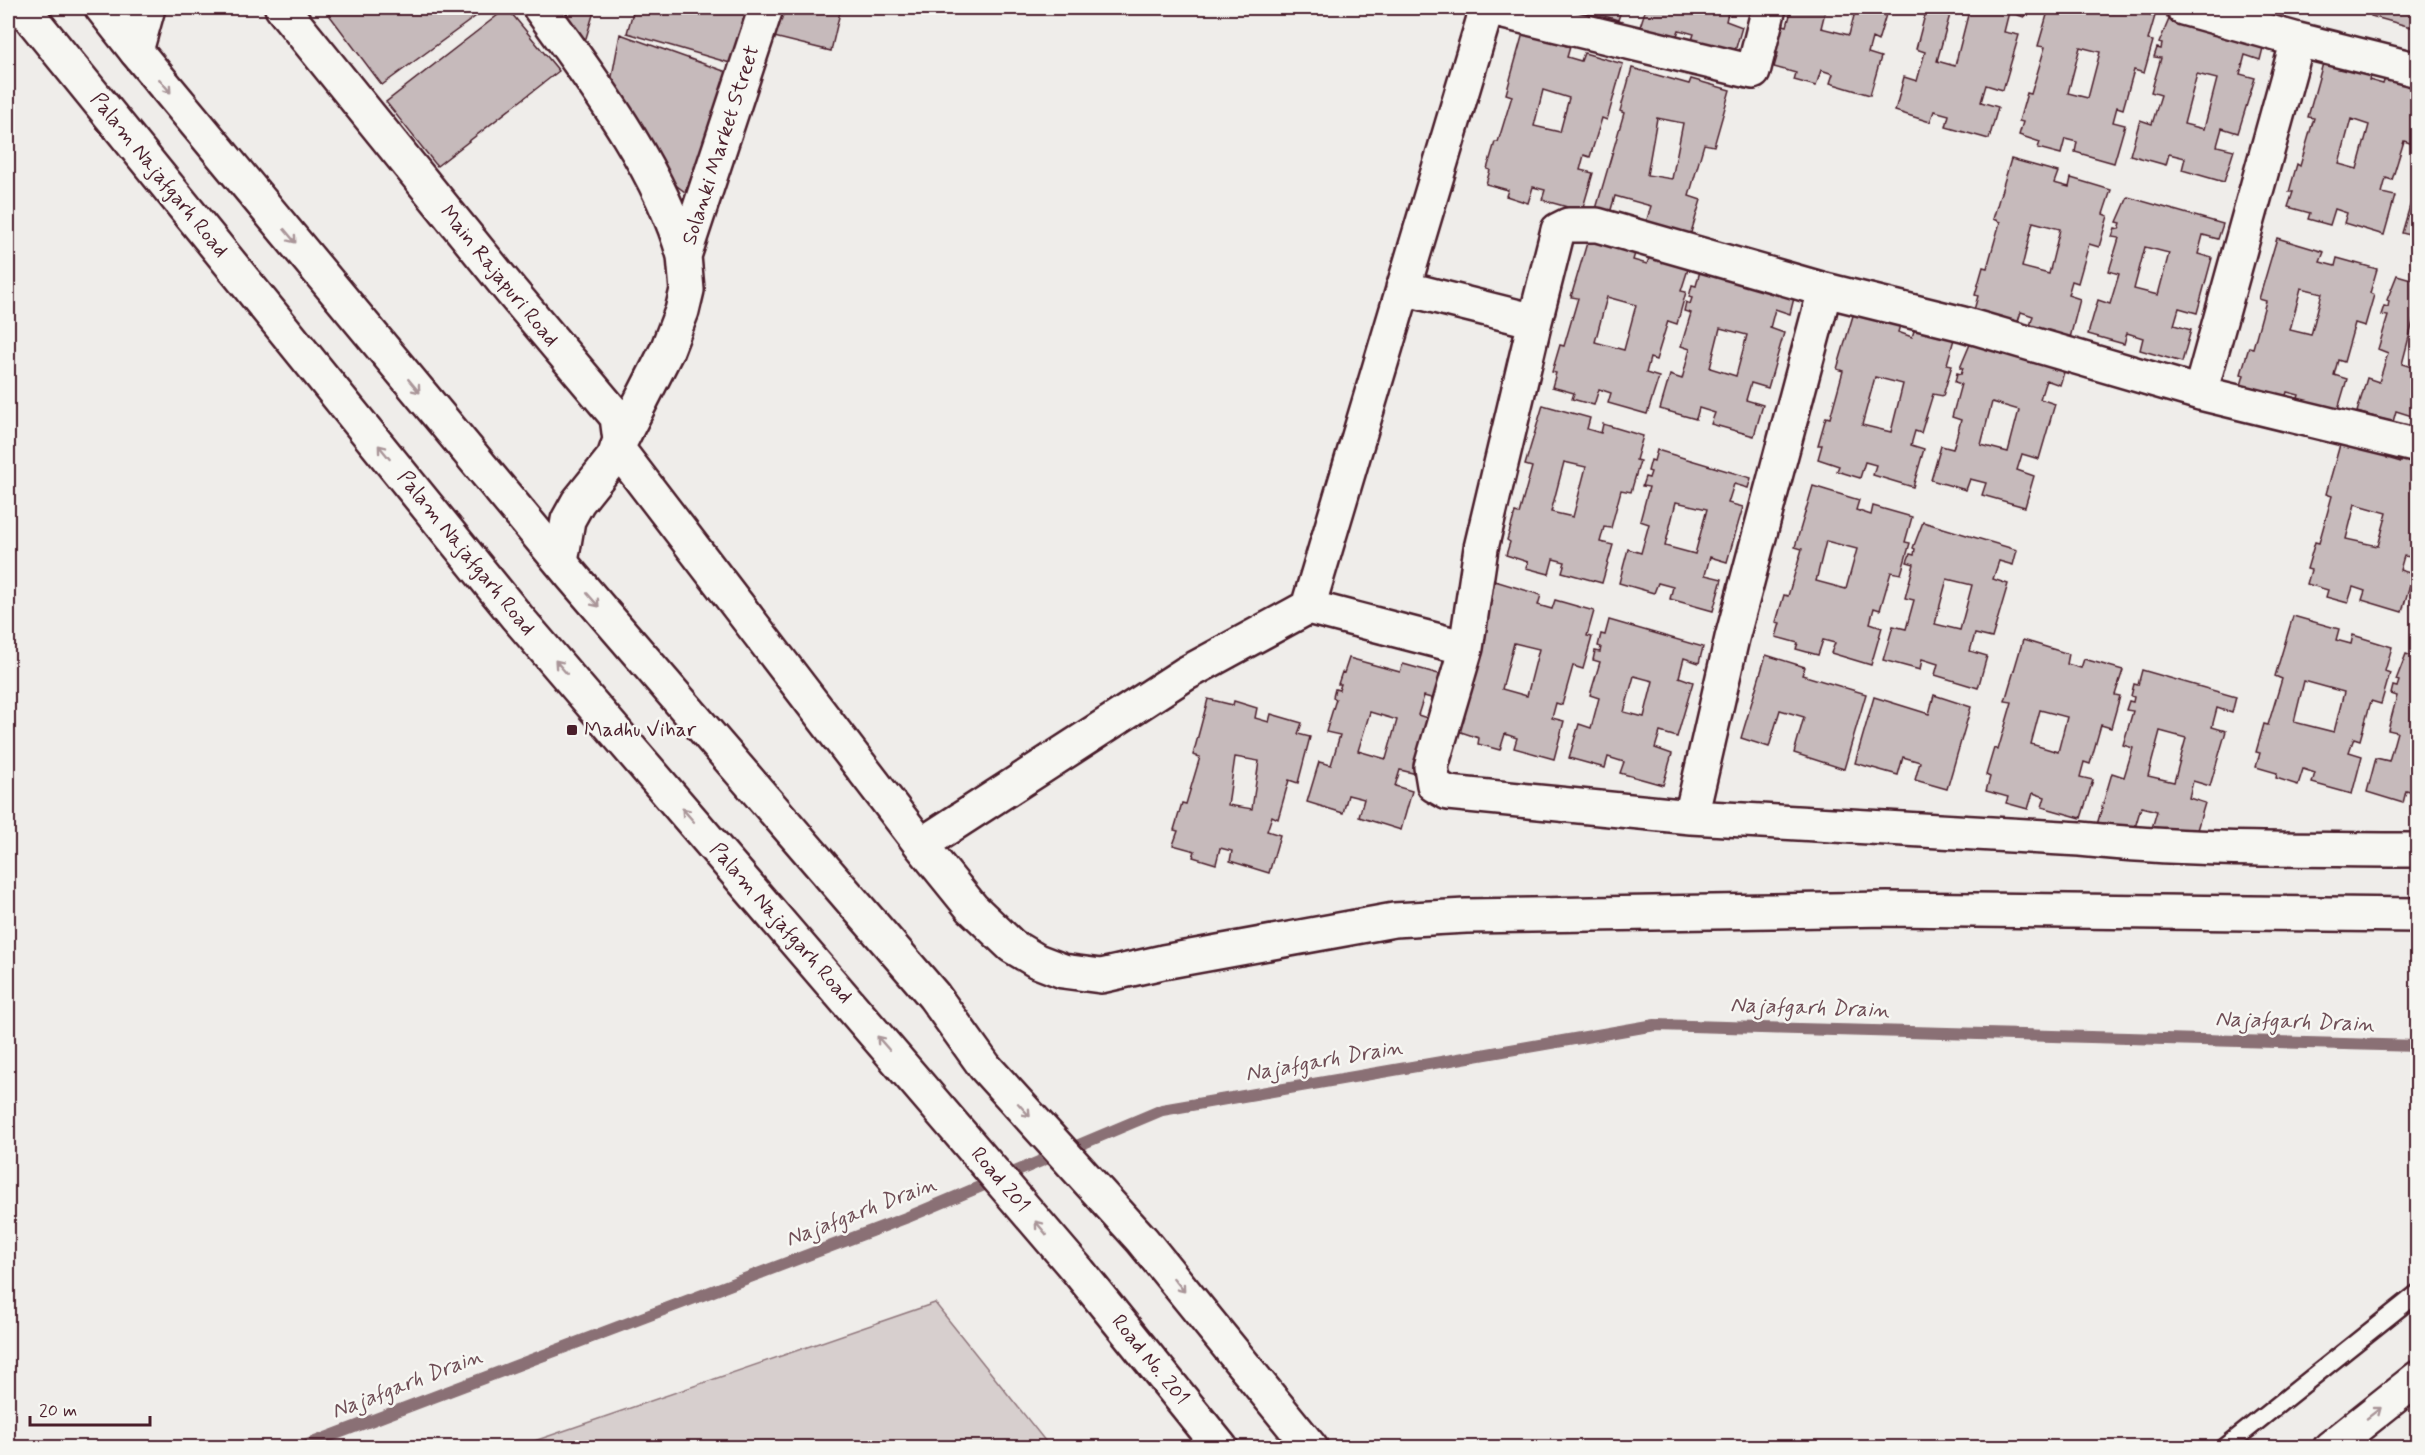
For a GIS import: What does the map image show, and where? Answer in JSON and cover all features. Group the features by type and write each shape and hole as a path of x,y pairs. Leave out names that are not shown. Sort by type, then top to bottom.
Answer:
{"street":[{"name":"Palam Najafgarh Road","path":"23,8 517,617 921,1087"},
{"path":"102,8 561,562 934,996 985,1067 1142,1240 1311,1448"},
{"path":"136,51 148,8"},
{"name":"Main Rajapuri Road","path":"282,8 616,417 621,440 617,448"},
{"path":"540,8 606,100 646,168 678,234 684,256"},
{"name":"Solanki Market Street","path":"617,448 667,350 682,310 687,290 684,256 766,8"},
{"path":"1308,607 1487,8 1753,72 1769,8"},
{"path":"2183,8 2418,70"},
{"path":"2200,393 2298,40"},
{"path":"2418,446 2200,393 1963,324 1825,290 1597,225 1568,225 1558,231 1535,321 1481,548 1466,648 1430,776 1434,786 1448,793 1691,818 2080,839 2195,849 2418,850"},
{"path":"1403,288 1535,321"},
{"path":"1691,818 1732,638 1825,290"},
{"path":"561,562 568,520 578,502 614,457 617,448"},
{"path":"617,448 921,845 972,908 1012,946 1037,961 1063,971 1101,976 1163,962 1394,920 1466,916 1887,909 2418,915"},
{"path":"921,845 1185,674 1308,607 1466,648"},
{"name":"Road 201","path":"921,1087 1079,1272"},
{"name":"Road No. 201","path":"1079,1272 1221,1448"},
{"path":"2330,1448 2418,1378"}],"lane":[{"path":"2224,1448 2418,1293"}],"shaded area":[{"path":"935,1303 1050,1447 517,1447"}],"building":[{"path":"324,8 487,8 382,85"},
{"path":"507,8 559,71 437,166 386,102"},
{"path":"553,8 595,8 581,55"},
{"path":"634,8 753,8 737,65 627,33"},
{"path":"780,8 841,8 831,51 774,37"},
{"path":"1579,8 1622,8 1618,20"},
{"path":"1646,8 1729,8 1726,21 1742,27 1733,58 1690,46 1694,34 1679,30 1675,41 1639,30"},
{"path":"1792,8 1826,8 1821,28 1849,35 1856,8 1888,8 1878,41 1872,38 1868,53 1881,57 1870,95 1830,83 1833,74 1821,70 1816,86 1794,80 1796,73 1774,67 1778,53 1775,52 1783,25 1787,26"},
{"path":"1920,8 2027,8 2024,17 2009,12 2004,32 2019,35 2003,90 1986,85 1981,102 1998,107 1989,139 1946,127 1949,115 1934,111 1930,122 1895,111 1904,77 1917,81 1925,52 1916,49 1925,15 1918,14","holes":["1951,11 1968,15 1955,66 1937,61"]},
{"path":"2049,8 2099,8 2114,13 2115,8 2127,8 2155,16 2148,40 2153,41 2144,73 2134,70 2123,109 2117,107 2113,122 2125,125 2114,163 2075,152 2077,142 2065,139 2061,154 2038,148 2040,142 2019,135 2023,122 2019,121 2027,93 2031,94 2045,47 2038,46","holes":["2080,47 2100,52 2088,98 2068,93"]},
{"path":"2373,8 2418,8 2418,29 2371,16"},
{"path":"2170,17 2264,44 2260,60 2245,55 2240,74 2255,78 2238,133 2222,128 2217,146 2234,150 2224,182 2182,170 2185,158 2169,154 2166,165 2130,155 2140,120 2152,124 2161,95 2151,92 2161,58 2154,57 2157,48 2161,49 2162,44 2159,43","holes":["2197,74 2217,79 2204,129 2184,124"]},
{"path":"1523,33 1570,47 1567,57 1581,61 1584,53 1623,64 1607,120 1602,118 1590,157 1584,155 1580,170 1593,173 1582,211 1542,200 1545,190 1533,187 1528,203 1506,196 1508,190 1486,184 1490,170 1487,169 1512,96 1506,94","holes":["1543,90 1569,98 1560,132 1534,126"]},
{"path":"620,34 735,75 685,192 677,186 609,92"},
{"path":"2325,56 2372,69 2369,80 2383,84 2386,75 2418,84 2418,130 2413,144 2404,141 2392,180 2386,178 2382,193 2395,196 2384,235 2344,223 2347,213 2335,209 2330,225 2308,219 2310,213 2288,207 2293,192 2289,192 2297,164 2300,166 2314,118 2308,117","holes":["2351,119 2369,125 2357,169 2339,164"]},
{"path":"1632,68 1689,84 1691,79 1730,90 1714,146 1704,144 1689,196 1701,200 1689,239 1645,226 1651,206 1615,196 1610,213 1596,209 1624,113 1620,111","holes":["1657,118 1683,123 1672,179 1647,175"]},
{"path":"2011,159 2058,172 2054,183 2069,187 2071,178 2111,190 2103,214 2108,216 2099,247 2089,244 2078,283 2072,281 2068,295 2080,299 2070,338 2030,326 2033,316 2021,312 2016,328 1994,322 1996,316 1974,310 1978,296 1975,295 1983,267 1987,268 2000,222 1993,219","holes":["2033,222 2060,229 2049,274 2022,267"]},
{"path":"2128,197 2223,224 2218,239 2203,235 2198,254 2212,258 2197,313 2179,308 2174,325 2191,330 2182,362 2140,350 2143,338 2127,333 2124,344 2088,334 2098,300 2110,304 2119,274 2109,271 2119,238 2112,237 2115,228 2119,229 2121,223 2117,222","holes":["2145,247 2169,253 2158,295 2134,289"]},
{"path":"2412,199 2418,201 2418,237 2402,233"},
{"path":"1589,236 1636,250 1633,260 1647,264 1650,255 1689,266 1681,291 1686,292 1677,324 1668,321 1656,360 1650,358 1646,373 1659,377 1647,414 1608,403 1611,393 1599,389 1594,405 1572,399 1574,393 1552,387 1556,373 1552,372 1560,345 1564,346 1578,298 1571,297","holes":["1607,297 1636,305 1624,350 1595,342"]},
{"path":"2277,238 2324,252 2320,262 2335,266 2337,258 2377,269 2370,293 2374,295 2365,326 2355,323 2344,362 2338,360 2334,375 2347,379 2336,416 2296,405 2299,395 2287,392 2282,408 2240,389 2244,375 2241,374 2249,347 2253,348 2266,301 2259,299","holes":["2301,288 2322,293 2311,335 2290,330"]},
{"path":"1700,271 1794,298 1790,314 1775,309 1770,328 1784,333 1768,388 1751,383 1746,400 1763,405 1754,436 1711,424 1715,413 1699,408 1696,419 1660,409 1670,375 1682,379 1690,349 1681,346 1691,313 1684,311 1686,302 1690,304 1692,298 1689,297 1692,285 1696,286","holes":["1720,328 1747,335 1736,376 1710,368"]},
{"path":"2397,275 2418,281 2418,319 2414,318 2402,364 2418,369 2418,430 2409,427 2412,416 2396,411 2393,422 2357,412 2367,378 2379,382 2388,353 2378,349 2388,316 2381,315 2384,306 2388,307 2389,301 2387,300"},
{"path":"1855,309 1901,322 1898,332 1912,337 1915,328 1954,339 1947,364 1952,365 1943,396 1933,394 1921,433 1915,431 1911,445 1924,449 1913,487 1873,475 1876,465 1865,462 1860,478 1837,471 1839,466 1818,459 1822,445 1818,445 1826,417 1830,418 1843,371 1837,369","holes":["1875,377 1903,384 1891,432 1862,425"]},
{"path":"1971,342 2065,369 2060,385 2046,380 2040,399 2055,404 2039,459 2022,454 2017,470 2034,476 2025,507 1982,495 1986,483 1970,479 1966,490 1931,480 1941,446 1953,449 1961,420 1952,417 1961,384 1955,382 1957,373 1961,374 1963,368 1960,368","holes":["1992,402 2019,410 2008,452 1981,445"]},
{"path":"1543,405 1590,418 1587,429 1601,433 1603,424 1643,436 1636,460 1640,461 1631,492 1621,490 1611,528 1604,527 1600,542 1613,545 1602,583 1562,572 1565,562 1553,559 1549,574 1526,568 1528,562 1506,555 1510,542 1507,540 1515,513 1519,514 1532,467 1525,465","holes":["1564,462 1586,467 1573,517 1551,512"]},
{"path":"2343,434 2390,447 2387,458 2401,462 2404,453 2418,457 2418,534 2411,557 2404,556 2400,570 2413,574 2402,612 2362,600 2365,591 2353,587 2348,603 2326,597 2328,590 2307,584 2311,570 2307,569 2315,542 2319,543 2332,496 2326,494","holes":["2355,504 2387,513 2378,546 2346,539"]},
{"path":"1657,450 1751,478 1748,488 1734,484 1728,503 1743,507 1727,562 1710,557 1705,575 1722,579 1713,611 1670,599 1673,587 1658,583 1654,593 1619,583 1628,549 1641,553 1649,524 1640,521 1649,487 1642,486 1645,477 1649,478 1651,460 1654,461","holes":["1676,502 1707,509 1695,554 1665,546"]},
{"path":"1813,486 1859,500 1856,510 1871,515 1873,506 1912,517 1905,542 1910,543 1901,574 1891,572 1880,610 1874,608 1870,623 1882,627 1871,665 1831,653 1835,643 1823,640 1818,655 1796,649 1798,643 1776,637 1780,623 1776,622 1784,595 1788,596 1802,549 1795,547","holes":["1826,541 1857,549 1846,589 1816,581"]},
{"path":"1923,522 2017,550 2013,565 1999,561 1993,579 2008,584 1992,638 1975,634 1970,651 1987,656 1978,688 1935,675 1938,664 1922,659 1920,670 1883,660 1893,626 1906,629 1914,600 1905,598 1914,564 1907,562 1910,554 1914,555 1915,549 1913,548","holes":["1947,579 1972,585 1960,630 1935,624"]},
{"path":"1495,581 1541,595 1538,605 1552,609 1555,600 1594,611 1587,636 1592,637 1583,669 1573,666 1562,705 1556,703 1552,718 1564,721 1554,759 1514,748 1517,738 1505,734 1500,750 1478,744 1479,738 1458,731 1484,643 1477,642","holes":["1514,643 1539,649 1527,696 1502,689"]},
{"path":"2293,616 2339,629 2336,640 2351,644 2353,635 2392,647 2385,671 2390,673 2381,704 2371,701 2360,740 2354,738 2349,752 2362,756 2352,794 2312,783 2315,773 2303,769 2298,785 2276,778 2277,773 2256,767 2260,753 2256,752 2264,724 2268,725 2282,679 2275,676","holes":["2304,681 2344,692 2334,732 2294,722"]},
{"path":"1609,620 1703,647 1699,663 1684,658 1679,677 1693,682 1677,737 1660,732 1655,748 1672,754 1663,785 1620,773 1624,762 1608,757 1605,768 1569,758 1579,724 1591,728 1599,698 1590,695 1600,662 1593,660 1595,651 1600,652 1601,647 1598,646 1601,634 1605,635","holes":["1634,676 1653,681 1644,717 1624,712"]},
{"path":"2023,640 2069,654 2067,664 2081,668 2084,659 2123,670 2115,695 2120,696 2111,728 2101,725 2090,764 2084,762 2080,777 2093,780 2081,818 2042,807 2045,797 2033,793 2028,809 2006,803 2008,797 1986,791 1990,777 1986,775 1994,748 1998,750 2012,702 2005,701","holes":["2040,710 2067,717 2058,752 2031,744"]},
{"path":"2406,654 2418,658 2418,736 2415,746 2418,747 2418,794 2406,791 2403,803 2367,792 2376,758 2389,761 2397,732 2388,730 2397,696 2391,694 2393,686 2397,687 2399,681 2396,680"},
{"path":"1766,655 1805,667 1802,675 1866,694 1844,769 1794,753 1804,717 1780,710 1769,747 1741,738"},
{"path":"1349,658 1400,672 1403,664 1446,676 1438,700 1424,696 1418,715 1433,720 1417,774 1400,770 1395,786 1412,791 1401,830 1359,817 1364,799 1348,795 1343,813 1307,802 1319,762 1331,765 1340,735 1326,732 1336,699 1333,697 1335,689 1339,690 1341,684 1338,684 1342,672 1344,673","holes":["1370,712 1397,720 1386,759 1358,751"]},
{"path":"2142,670 2236,697 2232,713 2217,708 2212,727 2226,731 2210,786 2193,781 2189,798 2205,803 2194,840 2152,828 2157,811 2141,807 2132,838 2096,828 2112,773 2124,777 2133,748 2123,745 2133,711 2126,710 2129,701 2133,702 2134,697 2131,696 2134,684 2138,685","holes":["2160,731 2186,738 2174,782 2148,776"]},
{"path":"1934,695 1971,707 1947,789 1915,780 1920,762 1903,757 1898,775 1855,763 1874,697 1929,714"},
{"path":"1208,699 1233,705 1234,701 1257,708 1255,718 1269,722 1271,714 1302,723 1298,734 1310,737 1298,783 1289,780 1278,819 1272,816 1267,831 1280,835 1269,873 1230,861 1232,851 1220,848 1216,864 1193,857 1195,851 1173,845 1178,831 1174,830 1182,803 1186,804 1200,757 1193,755","holes":["1235,757 1259,761 1252,809 1228,805"]}],"waterway":[{"name":"Najafgarh Drain","path":"299,1448 908,1217 1162,1110 1655,1025 2418,1046"}],"place":[{"name":"Madhu Vihar","path":"572,730"}]}
